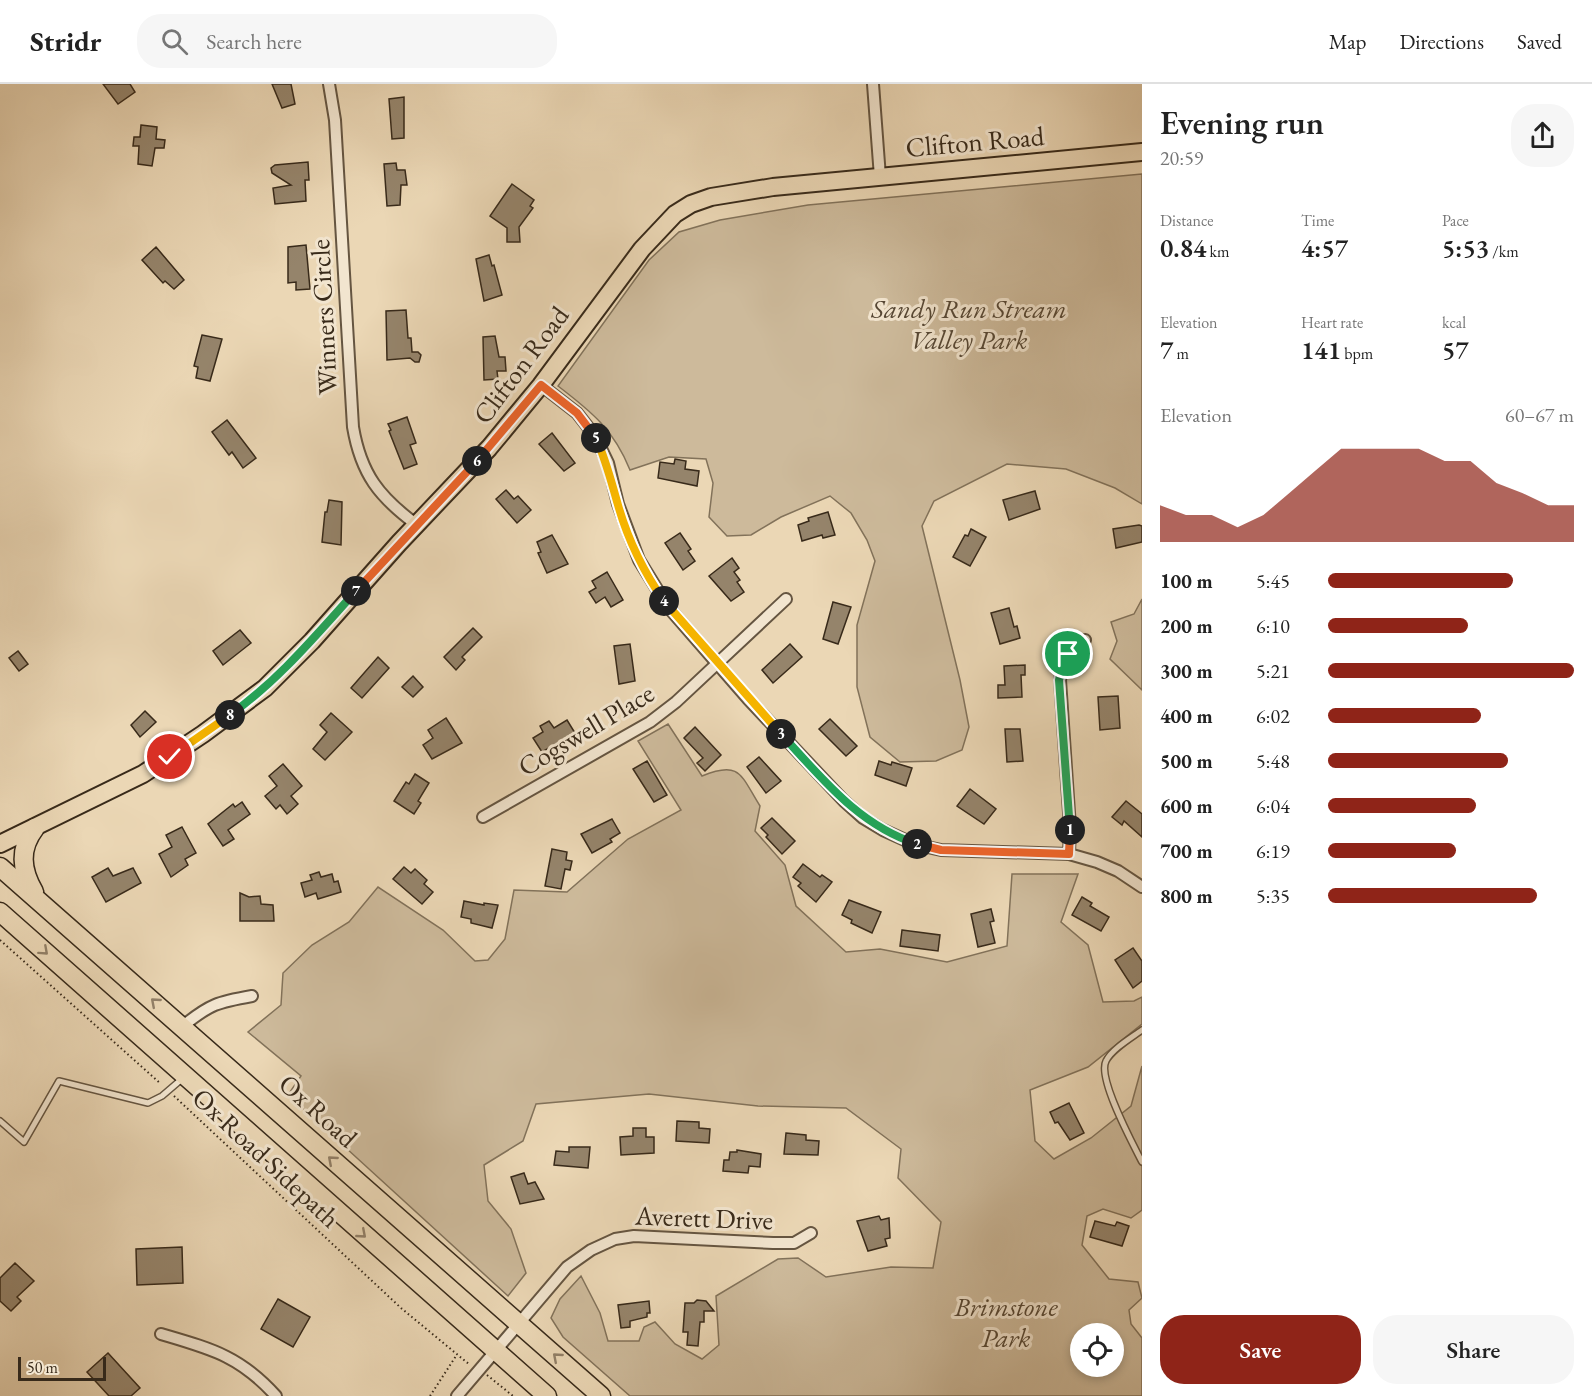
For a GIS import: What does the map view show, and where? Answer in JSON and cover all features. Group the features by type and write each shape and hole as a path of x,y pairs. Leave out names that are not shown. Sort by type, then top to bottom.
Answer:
{"highway":[{"path":"35,828 25,842 22,858 28,880 42,903"},
{"name":"Ox Road","path":"0,867 601,1396"},
{"path":"0,912 547,1396"}],"main road":[{"name":"Clifton Road","path":"0,844 143,774 237,710 265,688 301,654 489,448 541,385 642,249 660,228 681,210 711,197 736,193 1142,152"}],"street":[{"name":"Winners Circle","path":"329,84 335,120 353,427 357,449 360,460 375,486 394,508 417,525"},
{"path":"873,84 880,177"},
{"path":"541,385 577,413 595,436 608,463 625,527 648,578 668,607 716,664 844,801 883,830 914,844 941,850 1069,854 1097,862 1142,887"},
{"name":"Cogswell Place","path":"483,817 651,722 786,599"},
{"path":"1069,854 1070,827 1059,680 1068,654 1085,640"},
{"path":"183,1026 207,1006 252,996"},
{"name":"Averett Drive","path":"457,1396 567,1267 591,1250 615,1239 651,1236 773,1244 794,1243 811,1233"},
{"path":"161,1334 210,1348 232,1358 258,1376 276,1396"}],"lane":[{"path":"1142,1030 1108,1058 1104,1071 1127,1134 1142,1162"},
{"path":"0,1121 24,1142 59,1081 148,1103 168,1091 185,1076"}],"path":[{"name":"Ox Road Sidepath","path":"0,940 168,1091 392,1300 457,1355 493,1379 513,1396"},
{"path":"430,1396 457,1355"}],"green space":[{"name":"Sandy Run Stream Valley Park","path":"1142,174 1142,504 1115,488 1066,469 1007,464 934,501 922,526 960,680 969,727 962,750 936,761 900,762 870,737 857,687 857,625 875,561 867,540 851,513 830,496 781,517 751,535 727,536 709,517 713,483 706,459 669,457 630,470 617,444 601,423 558,386 649,260 679,232 720,220 808,205"},
{"path":"1142,599 1142,690 1110,659 1117,641 1111,622 1134,614"},
{"name":"Brimstone Park","path":"668,724 702,776 725,770 732,771 744,779 760,806 755,831 785,865 796,906 846,952 880,949 947,962 1007,946 1012,874 1078,874 1061,922 1088,945 1103,1002 1134,1001 1142,997 1142,1024 1088,1067 1030,1090 1035,1141 1054,1159 1091,1138 1131,1106 1142,1066 1142,1210 1131,1218 1103,1209 1087,1216 1082,1245 1109,1279 1138,1282 1142,1298 1129,1310 1131,1324 1142,1338 1142,1396 630,1396 563,1337 551,1318 560,1299 581,1276 600,1313 608,1341 639,1341 644,1327 655,1322 675,1344 702,1359 719,1345 716,1296 778,1259 798,1258 826,1277 891,1267 933,1268 941,1222 898,1178 901,1149 846,1108 758,1106 649,1094 536,1104 523,1141 484,1165 488,1201 511,1229 526,1273 508,1296 288,1095 301,1076 248,1032 281,1005 283,973 312,945 349,922 378,887 443,930 475,961 488,960 505,939 514,890 567,892 628,839 681,810 638,741"}],"building":[{"path":"103,84 130,84 135,92 118,104"},
{"path":"272,84 291,84 295,104 282,108"},
{"path":"404,97 404,138 392,139 389,99"},
{"path":"141,125 157,127 156,139 165,140 164,148 155,148 152,166 138,164 139,146 133,146 134,137 140,137"},
{"path":"308,162 309,180 305,180 306,201 275,204 273,188 291,185 272,173 271,168 275,165"},
{"path":"396,163 397,170 405,170 407,185 401,185 400,205 387,206 384,164"},
{"path":"512,184 534,200 530,206 533,208 519,227 520,242 507,242 507,228 490,216"},
{"path":"306,245 310,289 296,290 296,282 288,283 288,247"},
{"path":"156,247 184,280 174,289 165,281 163,283 142,260"},
{"path":"489,255 502,295 484,301 476,259"},
{"path":"406,310 408,338 411,338 412,352 418,352 421,355 419,362 410,358 387,360 386,311"},
{"path":"202,335 222,339 210,381 196,378 198,367 194,366"},
{"path":"495,336 499,357 505,357 506,371 497,371 498,379 484,380 483,337"},
{"path":"407,417 416,443 410,445 417,464 404,469 388,424"},
{"path":"227,420 256,458 243,468 232,452 229,455 212,432"},
{"path":"552,433 575,463 564,471 539,444"},
{"path":"675,459 686,461 685,469 699,471 697,486 658,478 660,462 674,464"},
{"path":"506,490 514,499 518,496 531,510 517,523 496,499"},
{"path":"1035,491 1040,509 1009,520 1003,500"},
{"path":"329,500 342,502 341,545 322,542 325,512 327,512"},
{"path":"828,512 835,535 823,538 822,535 802,541 798,525 809,521 808,518"},
{"path":"1142,526 1142,542 1116,548 1113,529"},
{"path":"971,529 986,537 970,566 953,557 965,535 968,536"},
{"path":"680,533 691,549 688,551 695,561 683,570 665,543"},
{"path":"552,535 568,564 547,573 538,553 541,552 537,542"},
{"path":"732,558 739,568 734,572 740,580 737,582 744,592 731,601 709,576"},
{"path":"607,572 623,600 611,607 605,597 596,603 589,592 596,588 592,581"},
{"path":"833,602 851,607 838,644 823,639"},
{"path":"1009,608 1014,627 1017,626 1020,638 1000,644 991,613"},
{"path":"473,628 482,637 462,657 465,660 456,670 444,657"},
{"path":"240,630 251,643 223,665 213,651"},
{"path":"630,644 635,681 619,684 614,646"},
{"path":"790,644 802,657 773,683 762,670"},
{"path":"18,651 28,664 19,671 9,658"},
{"path":"378,657 389,668 362,698 351,688"},
{"path":"1025,665 1025,675 1021,675 1022,697 998,698 998,685 1005,685 1004,666"},
{"path":"413,676 423,687 413,697 402,687"},
{"path":"1118,696 1120,728 1100,730 1098,697"},
{"path":"145,711 156,722 140,737 131,725"},
{"path":"331,713 352,732 325,760 313,749 327,732 320,725"},
{"path":"446,718 462,743 432,759 423,745 433,738 428,730"},
{"path":"830,719 857,746 846,756 819,729"},
{"path":"567,720 575,733 542,752 533,738 543,732 540,726 549,721 554,728"},
{"path":"695,727 721,755 705,771 697,763 703,758 684,738"},
{"path":"1005,729 1020,729 1023,761 1007,762"},
{"path":"759,757 781,781 766,793 747,767"},
{"path":"647,761 667,795 654,802 633,769"},
{"path":"879,761 912,768 906,786 875,775"},
{"path":"283,764 302,786 291,796 298,804 287,814 280,805 276,809 265,796 277,786 269,776"},
{"path":"415,774 429,783 418,801 421,803 414,814 394,801 406,782 409,784"},
{"path":"970,789 996,809 984,824 957,806"},
{"path":"1126,801 1142,814 1142,837 1124,821 1122,825 1112,817"},
{"path":"242,802 250,814 228,830 234,839 223,846 208,824 233,804 235,807"},
{"path":"772,818 795,841 782,854 761,828"},
{"path":"612,819 620,833 610,839 612,842 592,853 581,834"},
{"path":"182,827 196,853 185,859 188,865 171,877 159,854 172,847 166,835"},
{"path":"552,849 567,852 566,860 572,861 570,870 565,869 561,889 545,886"},
{"path":"803,864 820,877 822,875 832,882 816,902 798,886 801,883 793,877"},
{"path":"404,867 411,873 415,869 427,880 424,884 433,892 422,904 393,879"},
{"path":"108,868 113,876 133,868 141,883 106,902 92,877"},
{"path":"319,872 321,877 332,874 334,882 338,881 341,892 318,899 316,893 305,897 301,883 312,880 310,875"},
{"path":"240,893 249,897 260,896 261,904 273,905 274,921 240,921"},
{"path":"1082,897 1092,903 1090,906 1109,917 1101,931 1072,915"},
{"path":"849,900 881,912 872,933 851,923 852,920 842,915"},
{"path":"464,901 498,905 492,928 471,923 471,919 461,917"},
{"path":"991,909 994,921 990,922 995,943 978,947 971,914"},
{"path":"902,930 940,935 938,951 900,946"},
{"path":"1133,948 1142,961 1142,981 1133,988 1115,960"},
{"path":"1069,1103 1084,1133 1070,1140 1058,1122 1055,1123 1050,1112"},
{"path":"677,1121 699,1122 699,1128 710,1129 709,1143 676,1141"},
{"path":"633,1128 646,1128 646,1137 654,1137 654,1153 621,1155 620,1137 633,1136"},
{"path":"786,1133 806,1135 806,1140 819,1141 818,1155 784,1154"},
{"path":"569,1147 590,1147 588,1168 554,1165 556,1151 569,1152"},
{"path":"737,1150 761,1154 760,1167 749,1166 748,1173 723,1171 724,1160 729,1160 730,1152 737,1152"},
{"path":"524,1173 528,1184 535,1182 544,1199 520,1204 511,1177"},
{"path":"879,1216 881,1220 889,1218 890,1238 885,1239 887,1246 868,1251 857,1221"},
{"path":"1095,1221 1115,1226 1117,1222 1129,1226 1122,1246 1090,1237"},
{"path":"182,1247 183,1283 137,1285 136,1249"},
{"path":"15,1263 34,1281 17,1297 21,1301 11,1311 0,1301 0,1278"},
{"path":"278,1299 310,1317 293,1347 261,1329"},
{"path":"697,1300 706,1301 714,1311 704,1311 704,1322 700,1322 698,1346 687,1345 688,1332 683,1332 685,1303 694,1303"},
{"path":"649,1301 650,1313 647,1313 647,1317 630,1321 630,1327 621,1328 618,1305"},
{"path":"108,1353 140,1388 131,1396 109,1396 87,1372"}],"route":[{"path":"170,757 237,710 295,660 399,543 489,448 541,385 577,413 595,436 608,463 625,527 639,560 668,607 716,664 844,801 863,818 883,830 914,844 941,850 1069,854 1070,827 1059,680 1068,654"}]}
